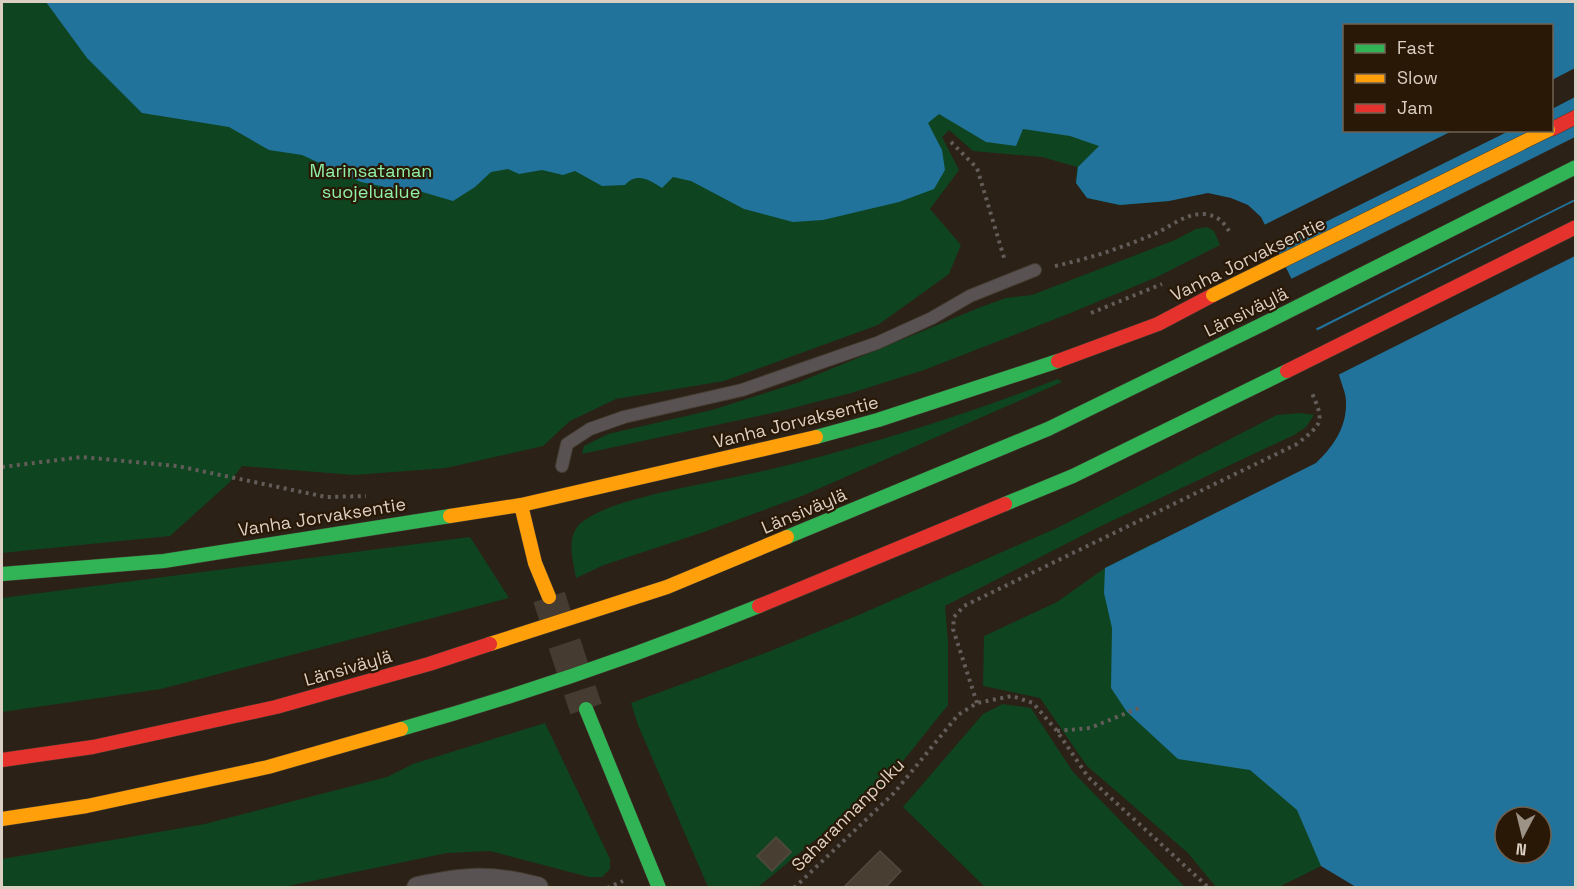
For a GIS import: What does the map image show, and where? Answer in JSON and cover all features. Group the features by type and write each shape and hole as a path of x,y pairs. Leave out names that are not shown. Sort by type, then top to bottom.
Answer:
{"main road":[{"name":"Vanha Jorvaksentie","path":"1553,128 1575,117"},
{"name":"Vanha Jorvaksentie","path":"2,574 164,561 521,505 802,441 878,420 1029,372 1158,324 1546,132"},
{"name":"Länsiväylä","path":"2,760 93,747 276,707 429,664 667,588 1048,429 1575,167"},
{"path":"2,819 87,806 268,767 450,714 697,631 1073,476 1575,227"},
{"path":"521,505 535,563 549,597"},
{"path":"586,709 659,888"}],"street":[{"path":"418,888 456,879 482,883 508,880 537,888"}],"lane":[{"path":"562,466 567,444 590,429 624,417 742,390 877,343 932,318 970,296 1035,270"}],"path":[{"path":"951,142 977,168 1010,280"},
{"path":"1035,270 1099,255 1153,234 1189,216 1203,214 1216,217 1224,221 1229,231"},
{"path":"1080,317 1165,283"},
{"path":"977,703 953,629 954,617 964,606 1297,444 1315,430 1320,421 1321,413 1310,388"},
{"path":"2,467 82,457 177,466 326,496"},
{"name":"Saharannanpolku","path":"794,888 894,793 958,715 977,703 1012,696 1033,703 1057,731 1088,777 1209,888"},
{"path":"1057,731 1090,728 1139,708"}],"green space":[{"name":"Marinsataman suojelualue","path":"2,2 522,2 1063,98 1169,201 1120,205 1087,198 1076,183 1077,167 1042,157 973,151 949,130 942,137 959,170 930,209 961,245 949,274 878,325 724,381 616,399 570,421 543,446 446,468 354,475 242,466 230,482 170,536 2,553"},
{"path":"1207,227 1214,231 1220,245 1157,277 924,370 851,393 777,412 582,454 584,446 608,434 712,410 797,383 981,307 1006,298 1032,295 1175,240 1196,229"},
{"path":"1058,379 1062,382 802,496 604,565 576,578 572,556 573,534 582,522 609,508 659,493 772,469 856,447 958,415"},
{"path":"1301,413 1314,415 1306,427 1296,434 1099,527 945,606 948,642 948,705 887,781 758,887 708,887 638,725 631,703 768,652 861,614 1057,528 1277,415"},
{"path":"470,537 509,598 161,689 2,712 2,598"},
{"path":"1154,543 1229,732 1335,850 1321,866 1279,887 1216,887 1188,853 1087,766 1040,698 983,686 984,636 1057,602 1105,568"},
{"path":"1003,704 1031,708 1073,772 1185,887 985,887 903,807 983,714"},
{"path":"545,723 610,859 610,869 602,877 589,877 490,851 447,853 283,887 2,887 2,859 205,824 387,777 413,764"}],"water":[{"path":"46,2 1575,2 1575,887 1356,887 1321,866 1297,810 1250,770 1178,759 1127,712 1111,688 1112,628 1104,593 1105,568 1316,463 1338,436 1344,420 1346,399 1339,375 1261,217 1248,205 1231,198 1208,193 1169,201 1120,205 1087,198 1076,183 1078,167 1099,146 1070,136 1023,129 1016,146 986,142 939,114 928,123 942,150 945,170 934,189 899,202 823,220 793,222 744,209 691,181 673,177 662,188 639,178 625,185 602,186 575,171 563,175 542,170 519,174 508,169 491,172 475,187 453,201 419,191 361,182 302,155 269,150 229,127 142,113 87,58"}],"pier":[{"path":"1575,68 1575,97 1553,108 1553,79"},
{"path":"1450,132 1507,132 1273,248 1262,226"},
{"path":"1575,137 1575,199 1313,330 1289,280"},
{"path":"1575,201 1575,256 1336,376 1314,332"}],"building":[{"path":"776,837 791,852 772,871 757,856"},
{"path":"880,851 901,871 885,888 843,888"}],"tunnel":[{"path":"549,597 586,709"}],"traffic: fast":[{"path":"1263,324 1576,167"},
{"path":"787,537 1048,429 1263,324"},
{"path":"816,437 878,420 1058,361"},
{"path":"1005,504 1073,476 1287,371"},
{"path":"2,574 164,561 450,516"},
{"path":"401,729 582,672 759,606"},
{"path":"586,709 659,888"}],"traffic: slow":[{"path":"1213,295 1544,132"},
{"path":"450,516 521,505 816,437"},
{"path":"521,505 535,563 549,597"},
{"path":"490,644 667,587 787,537"},
{"path":"2,819 87,806 268,767 401,729"}],"traffic: jam":[{"path":"1553,128 1576,117"},
{"path":"1287,371 1576,227"},
{"path":"1058,361 1158,324 1213,295"},
{"path":"759,606 1005,504"},
{"path":"2,760 93,747 276,707 429,664 490,644"}]}
